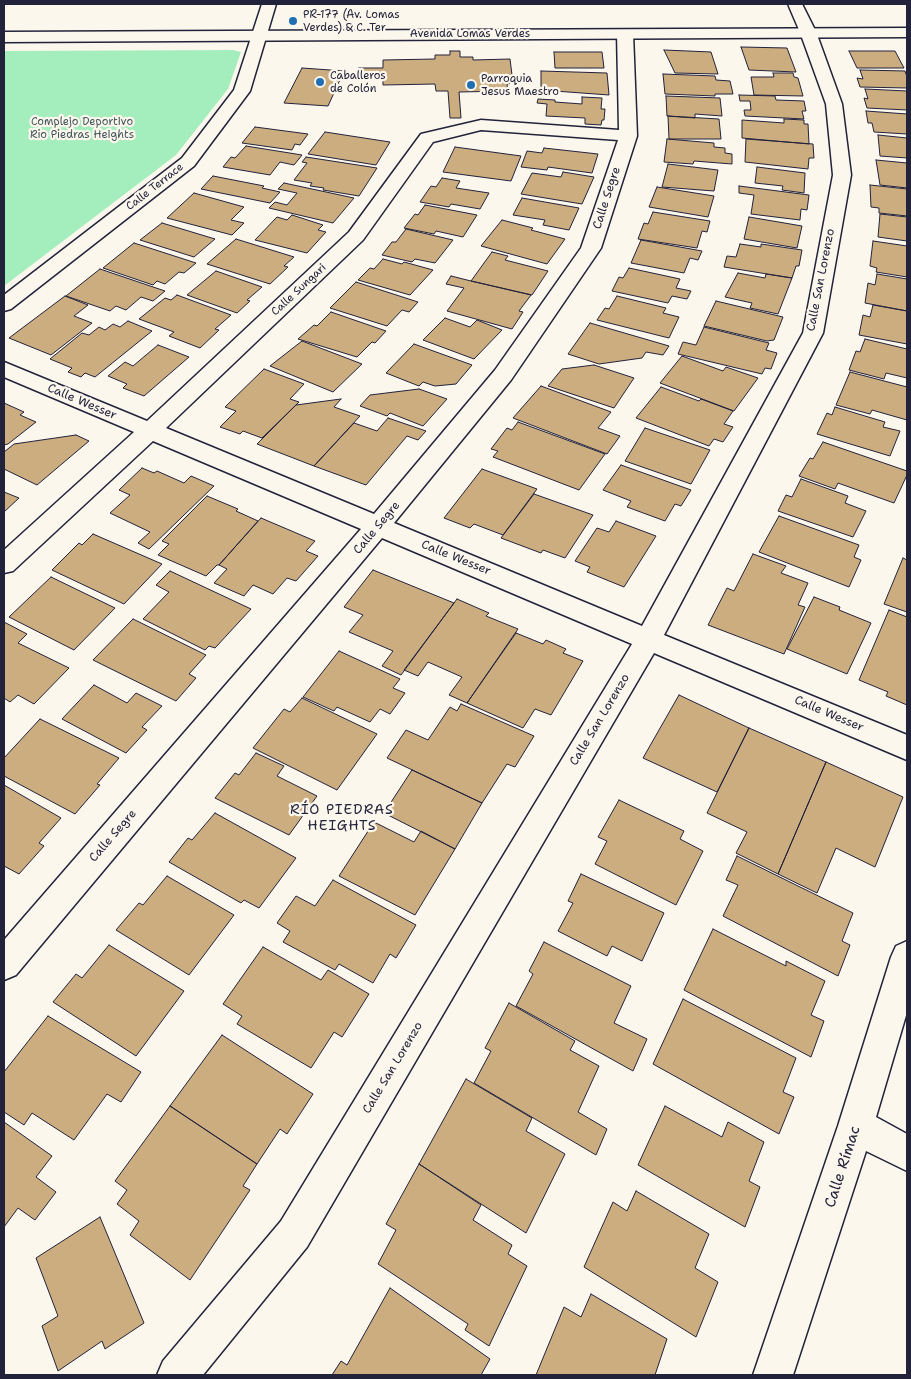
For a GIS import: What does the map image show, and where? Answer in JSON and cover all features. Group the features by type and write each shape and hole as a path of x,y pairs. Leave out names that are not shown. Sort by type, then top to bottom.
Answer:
{"street":[{"name":"Calle Terrace","path":"4,305 188,162 242,90 261,35 269,4"},
{"name":"Calle San Lorenzo","path":"177,1375 294,1234 649,638 812,333 842,175 834,104 808,32 795,4"},
{"name":"Avenida Lomas Verdes","path":"4,37 907,32"},
{"name":"Calle Segre","path":"4,964 378,526 503,375 591,248 628,136 625,33"},
{"name":"Calle Sungari","path":"4,564 150,431 356,236 427,138 481,125 628,136"},
{"name":"Calle Wesser","path":"4,369 649,638 907,748"},
{"name":"Calle Rímac","path":"773,1375 856,1126 907,957"},
{"path":"856,1126 907,1153"}],"green space":[{"name":"Complejo Deportivo Rio Piedras Heights","path":"233,50 241,52 228,89 176,155 4,286 4,51"}],"building":[{"path":"741,47 787,48 796,72 749,70"},
{"path":"664,50 711,52 718,74 675,73"},
{"name":"Parroquia Jesus Maestro","path":"450,51 460,51 460,57 473,57 473,60 510,59 513,83 507,84 508,91 459,92 461,118 450,118 448,91 436,91 435,84 383,85 383,76 357,77 358,68 383,68 383,60 435,59 435,55 450,55"},
{"path":"849,51 895,51 904,68 857,68"},
{"path":"554,52 602,52 604,68 555,68"},
{"path":"302,68 344,71 328,106 284,103"},
{"path":"860,70 905,71 907,88 860,87 857,78 863,79"},
{"path":"541,71 607,73 609,95 541,90"},
{"path":"773,73 793,73 794,77 798,78 803,96 754,95 751,77 774,77"},
{"path":"663,74 715,76 716,80 730,81 733,94 715,94 715,96 665,94"},
{"path":"865,89 907,91 907,110 867,108 864,98 868,99"},
{"path":"739,95 775,96 776,100 804,101 806,111 802,111 804,119 745,116 744,110 751,110 750,101 740,101"},
{"path":"666,96 720,98 722,116 695,114 695,118 667,116"},
{"path":"582,97 602,98 601,109 605,109 604,120 602,120 601,125 585,124 585,118 546,116 547,104 537,103 538,99 582,104"},
{"path":"866,111 907,114 907,134 874,132 872,123 868,123"},
{"path":"668,116 719,119 721,139 669,139"},
{"path":"784,119 804,120 804,124 808,124 809,144 742,138 742,120 784,123"},
{"path":"255,127 308,134 300,145 295,144 292,150 242,143"},
{"path":"325,132 390,142 376,165 308,154"},
{"path":"878,135 907,138 907,158 880,156"},
{"path":"667,139 714,143 714,147 725,148 725,153 732,154 732,164 694,161 693,164 664,162"},
{"path":"746,139 813,144 814,158 809,158 808,169 745,162"},
{"path":"246,146 302,155 294,165 280,162 270,175 223,167 231,157 235,158"},
{"path":"455,147 521,156 511,181 443,172"},
{"path":"544,148 598,154 592,173 548,167 547,170 521,167 527,151 542,153"},
{"path":"306,157 377,168 359,196 323,190 324,188 310,186 312,183 294,180 307,163 302,162"},
{"path":"876,160 907,163 907,188 880,185"},
{"path":"668,164 718,170 714,191 662,187"},
{"path":"757,167 805,173 804,193 782,190 783,186 755,183"},
{"path":"563,172 594,177 582,204 521,194 532,173 561,177"},
{"path":"213,176 264,186 262,188 280,192 270,203 201,189"},
{"path":"442,178 460,181 456,188 489,193 480,209 451,204 449,207 420,202 431,186 436,187"},
{"path":"284,183 354,198 333,223 269,208 275,202 287,205 297,193 278,189"},
{"path":"870,185 907,189 907,216 879,213 879,208 871,207"},
{"path":"739,186 809,195 807,210 801,209 800,220 751,214 754,195 739,193"},
{"path":"657,187 714,196 708,217 649,207"},
{"path":"194,193 244,207 231,220 244,223 232,235 167,218"},
{"path":"522,198 579,208 569,230 543,225 545,220 513,215"},
{"path":"425,205 477,215 463,237 436,231 434,234 404,228 415,214 418,215"},
{"path":"653,212 710,221 707,232 702,231 697,248 638,239 644,223 648,224"},
{"path":"880,214 907,217 907,241 878,237"},
{"path":"292,215 323,225 318,230 326,232 307,253 255,240 277,217 287,220"},
{"path":"749,217 802,226 797,248 744,239"},
{"path":"502,220 565,239 547,264 481,246"},
{"path":"162,223 215,239 194,257 140,240"},
{"path":"406,229 453,240 435,263 415,259 412,262 382,255"},
{"path":"236,239 294,257 284,266 288,267 270,284 207,264"},
{"path":"641,240 702,251 698,260 690,258 684,273 631,263"},
{"path":"873,241 907,246 907,277 876,272 877,268 870,266"},
{"path":"134,243 196,263 184,273 179,272 165,284 157,281 153,285 103,268"},
{"path":"740,244 761,247 761,244 802,250 799,266 796,266 792,278 724,267 727,256 736,257"},
{"path":"492,252 508,256 505,260 548,271 532,295 471,281"},
{"path":"383,259 402,264 404,262 433,270 410,295 358,280 370,268 374,269"},
{"path":"629,268 680,279 676,288 691,291 687,299 672,296 668,303 612,291 619,277 623,278"},
{"path":"100,269 165,291 153,301 141,297 126,310 116,306 110,311 66,296"},
{"path":"216,271 262,287 247,300 250,301 237,313 187,295"},
{"path":"738,273 765,278 766,274 792,278 778,314 750,308 752,303 725,297"},
{"path":"877,274 907,279 907,311 865,303 868,283 875,285"},
{"path":"451,276 531,295 519,311 523,312 512,329 447,311 464,288 446,284"},
{"path":"356,282 418,302 409,312 402,310 387,326 330,308"},
{"path":"177,295 231,315 215,329 219,330 200,348 169,336 174,332 139,319 165,298 171,300"},
{"path":"65,296 88,305 74,316 92,323 51,355 9,338"},
{"path":"617,296 666,308 663,313 679,317 669,338 597,320 605,308 609,309"},
{"path":"716,301 783,317 774,340 767,341 704,326"},
{"path":"873,305 907,311 907,344 859,335 863,315 870,317"},
{"path":"331,312 386,331 375,343 372,342 357,357 298,339 314,325 317,326"},
{"path":"445,318 470,327 477,320 502,330 474,359 423,340"},
{"path":"128,321 152,331 95,377 85,373 81,377 68,372 72,368 50,359 82,333 89,335 99,327 105,330 113,324 120,327"},
{"path":"590,323 669,346 663,355 646,352 642,358 599,364 568,354"},
{"path":"704,327 769,343 766,350 777,353 771,369 765,368 762,374 678,354 683,342 696,345"},
{"path":"865,339 907,349 907,378 886,373 884,379 849,370 856,351 860,352"},
{"path":"302,341 362,364 333,392 270,366"},
{"path":"414,344 472,365 456,384 435,386 423,382 419,386 386,373"},
{"path":"158,345 189,357 144,396 123,388 127,384 108,376 125,362 133,366"},
{"path":"682,356 723,371 726,367 758,378 734,411 660,383"},
{"path":"594,365 634,378 614,408 548,386 562,369"},
{"path":"264,369 304,384 290,399 299,402 262,438 243,431 240,434 220,427 236,411 225,407"},
{"path":"850,372 907,387 907,420 872,410 870,414 836,405"},
{"path":"541,386 611,412 598,428 620,436 607,454 513,418"},
{"path":"661,387 733,411 724,424 733,427 723,442 714,439 709,446 636,418"},
{"path":"419,389 447,399 423,426 390,413 387,416 360,406 370,395"},
{"path":"341,399 334,407 360,416 314,466 257,444 296,405"},
{"path":"4,403 24,412 20,415 36,422 8,444 4,445"},
{"path":"835,407 885,422 883,427 900,431 890,456 817,434 827,413 832,415"},
{"path":"388,418 426,431 418,440 407,436 366,485 314,466 354,423 377,431"},
{"path":"518,422 605,454 579,490 493,457 498,451 491,449 507,428 512,430"},
{"path":"645,428 710,450 691,484 625,461"},
{"path":"76,435 89,441 37,485 4,469 4,452 14,444"},
{"path":"823,442 907,471 907,475 894,503 838,483 835,489 799,476 810,458 813,459"},
{"path":"621,465 691,490 681,506 675,504 665,521 627,507 631,501 603,490"},
{"path":"142,468 154,473 157,471 184,483 191,476 214,486 149,549 138,543 150,532 110,513 130,495 119,490"},
{"path":"482,469 537,489 503,535 474,524 470,528 444,518"},
{"path":"801,479 848,496 845,503 866,511 853,537 778,511 786,495 792,497"},
{"path":"4,492 19,498 4,512"},
{"path":"534,494 593,515 565,558 543,550 541,553 501,538"},
{"path":"207,496 238,509 236,511 258,521 219,565 206,576 158,555 169,544 162,541"},
{"path":"779,516 859,545 854,557 861,560 849,587 759,552"},
{"path":"261,518 315,541 306,551 318,556 296,581 287,578 273,594 253,585 244,596 214,583 227,569 219,565"},
{"path":"616,521 656,536 624,587 587,572 590,567 575,561 597,528 609,532"},
{"path":"93,534 162,564 124,604 52,570 79,543 82,545"},
{"path":"753,554 786,566 781,573 808,583 798,605 805,607 784,654 708,625 727,588 734,591"},
{"path":"903,558 907,560 907,612 884,604"},
{"path":"373,570 454,603 401,675 382,666 393,651 349,632 363,615 344,607"},
{"path":"170,571 251,609 215,648 209,646 205,650 143,619 169,592 156,585"},
{"path":"51,577 115,608 74,650 9,617"},
{"path":"814,597 840,607 839,610 871,623 847,674 787,649"},
{"path":"457,599 489,613 486,616 518,629 467,703 449,695 462,677 428,662 418,676 404,670"},
{"path":"889,610 907,617 907,705 886,696 888,692 859,680"},
{"path":"133,619 206,655 189,674 196,678 176,701 93,660"},
{"path":"4,622 27,634 18,643 69,668 34,704 18,695 10,702 4,698"},
{"path":"516,633 543,644 546,640 566,649 563,653 583,661 551,715 535,709 523,728 467,703"},
{"path":"339,651 400,679 393,688 405,693 390,714 380,709 370,722 337,707 334,711 303,697"},
{"path":"94,685 127,703 136,693 162,706 142,727 147,730 126,753 62,719"},
{"path":"679,695 749,728 717,792 643,758"},
{"path":"302,698 377,734 337,790 253,748 284,709 290,712"},
{"path":"461,704 534,736 515,767 507,764 482,803 387,758 406,730 428,740 450,707 457,711"},
{"path":"40,719 119,758 97,784 100,785 75,814 4,776 4,758"},
{"path":"749,728 826,762 778,874 736,853 747,832 707,813"},
{"path":"256,753 284,766 277,776 317,796 289,835 215,798 235,773 239,775"},
{"path":"826,762 903,797 875,867 836,848 817,893 778,874"},
{"path":"412,770 482,803 455,849 384,813"},
{"path":"4,785 61,818 39,843 44,846 19,874 4,866"},
{"path":"619,800 684,831 680,839 703,851 676,905 595,864 607,841 598,837"},
{"path":"215,813 296,858 259,908 244,900 241,903 169,862 188,838 192,840"},
{"path":"374,822 414,842 421,831 455,849 415,915 339,876"},
{"path":"737,856 853,913 842,941 850,945 838,976 723,916 738,885 726,880"},
{"path":"581,874 664,913 642,961 612,946 607,956 558,931 573,903 568,901"},
{"path":"167,876 234,915 189,975 116,930 139,903 143,905"},
{"path":"333,880 416,925 396,958 390,954 373,983 339,964 335,970 283,942 290,931 277,923 296,896 315,906"},
{"path":"713,929 786,966 786,961 825,981 811,1015 824,1021 811,1057 684,990"},
{"path":"544,942 631,986 614,1023 647,1039 633,1071 516,1006 533,974 529,971"},
{"path":"109,945 184,991 136,1056 53,1002 76,974 82,978"},
{"path":"263,947 321,980 328,970 369,994 342,1037 334,1032 311,1068 237,1024 242,1016 223,1004"},
{"path":"683,999 796,1058 783,1092 794,1097 779,1134 653,1064"},
{"path":"509,1003 575,1041 570,1050 599,1066 578,1112 607,1129 596,1155 474,1083 491,1051 485,1048"},
{"path":"48,1016 141,1072 121,1102 107,1094 74,1140 32,1113 24,1125 4,1112 4,1072"},
{"path":"222,1035 313,1094 287,1134 280,1129 257,1164 170,1106"},
{"path":"466,1079 532,1118 526,1131 565,1154 526,1233 419,1164"},
{"path":"170,1106 257,1164 243,1186 250,1190 190,1280 130,1235 139,1221 117,1204 127,1190 115,1181"},
{"path":"665,1106 722,1137 728,1122 764,1142 749,1181 760,1187 745,1227 638,1165"},
{"path":"4,1122 52,1156 36,1177 56,1192 35,1220 18,1208 4,1227"},
{"path":"419,1164 481,1205 473,1220 512,1245 508,1254 527,1266 489,1346 465,1330 468,1324 378,1264 396,1230 386,1224"},
{"path":"636,1191 709,1234 695,1268 718,1282 696,1337 584,1267 613,1202 627,1211"},
{"path":"100,1217 144,1323 105,1349 102,1341 58,1371 42,1326 58,1316 36,1258"},
{"path":"390,1288 490,1359 481,1375 332,1375 341,1361 347,1365"},
{"path":"591,1294 667,1339 655,1375 536,1375 564,1307 581,1317"}],"place":[{"name":"PR-177 (Av. Lomas Verdes) & C. Ter","path":"293,21"},
{"name":"Caballeros de Colón","path":"320,82"},
{"name":"Parroquia Jesus Maestro","path":"471,85"}],"district":[{"name":"RÍO PIEDRAS HEIGHTS","path":"342,818"}]}
